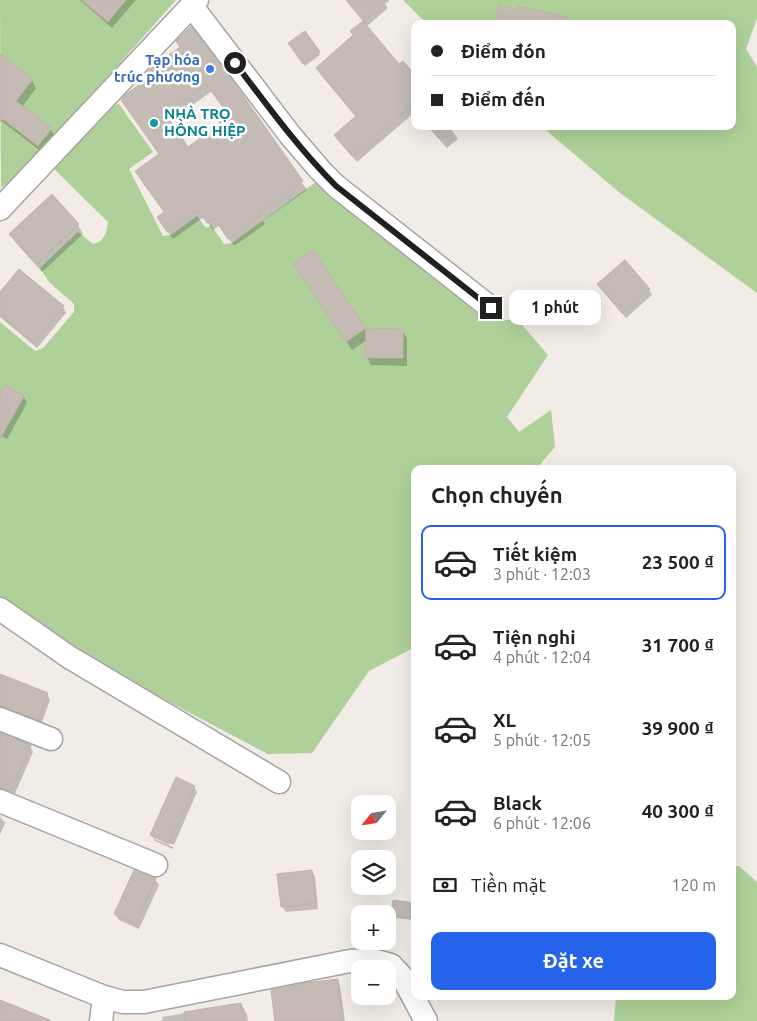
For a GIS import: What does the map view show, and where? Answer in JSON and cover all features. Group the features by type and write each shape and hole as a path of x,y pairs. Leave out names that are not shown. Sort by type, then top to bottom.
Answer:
{"street":[{"path":"1,205 194,3 290,135 320,170 336,186 491,308"},
{"path":"0,609 69,657 279,782"},
{"path":"0,718 51,739"},
{"path":"0,801 156,865"},
{"path":"0,955 104,997 123,1002 144,1002 350,962 373,960 391,965 403,978 411,993"},
{"path":"102,1021 104,997"},
{"path":"415,1000 426,1021"}],"green space":[{"path":"0,0 176,0 17,179 1,187"},
{"path":"403,0 757,0 757,18 746,49 757,67 757,293 620,193 546,130 736,130 736,20 423,20"},
{"path":"119,104 153,152 129,169 163,236 171,235 197,216 206,228 211,225 224,244 232,243 320,179 330,194 495,321 517,319 548,355 507,417 519,432 551,410 555,447 539,465 411,465 411,649 369,671 312,753 268,754 74,652 0,602 0,322 35,351 43,348 74,312 74,304 49,282 40,268 78,232 93,244 100,241 106,233 108,222 54,169 55,163 108,107"},
{"path":"736,866 739,866 757,882 757,1021 614,1021 616,1000 736,1000"}],"building":[{"path":"82,0 126,0 108,22"},
{"path":"346,0 389,0 364,22"},
{"path":"499,5 516,9 517,6 567,17 567,20 496,20"},
{"path":"363,21 399,64 403,61 411,70 411,105 352,156 334,135 356,116 316,68 353,35 350,31"},
{"path":"191,26 235,84 303,181 259,213 261,215 228,239 214,218 207,223 198,210 167,232 157,217 164,212 135,171 159,154 121,100 126,94 149,78 146,74 151,68 180,47 176,41","holes":["206,84 228,114 218,121 220,124 188,147 165,113"]},
{"path":"305,31 320,52 303,64 288,43"},
{"path":"0,54 33,79 16,101 52,128 38,146 3,119 0,122"},
{"path":"52,194 79,224 37,264 9,234"},
{"path":"313,250 366,328 346,342 293,264"},
{"path":"625,260 650,289 622,313 597,284"},
{"path":"19,269 64,306 33,343 0,315 0,292"},
{"path":"366,328 403,329 403,358 365,358"},
{"path":"5,385 24,396 0,439 0,393"},
{"path":"0,674 48,693 38,720 0,706"},
{"path":"0,733 31,745 11,791 0,788"},
{"path":"176,777 195,786 169,844 150,835"},
{"path":"134,870 156,878 136,924 114,914"},
{"path":"312,870 316,903 281,907 277,874"},
{"path":"393,900 411,903 411,918 396,916 396,905 392,905"},
{"path":"338,979 343,1021 275,1021 271,990"},
{"path":"0,1000 50,1020 0,1021"},
{"path":"241,1003 244,1021 185,1021 184,1012"}],"place":[{"name":"Tạp hóa trúc phương","path":"210,69"},
{"name":"NHÀ TRỌ HỒNG HIỆP","path":"154,123"}],"route":[{"path":"235,63 290,135 336,186 491,308"}]}
